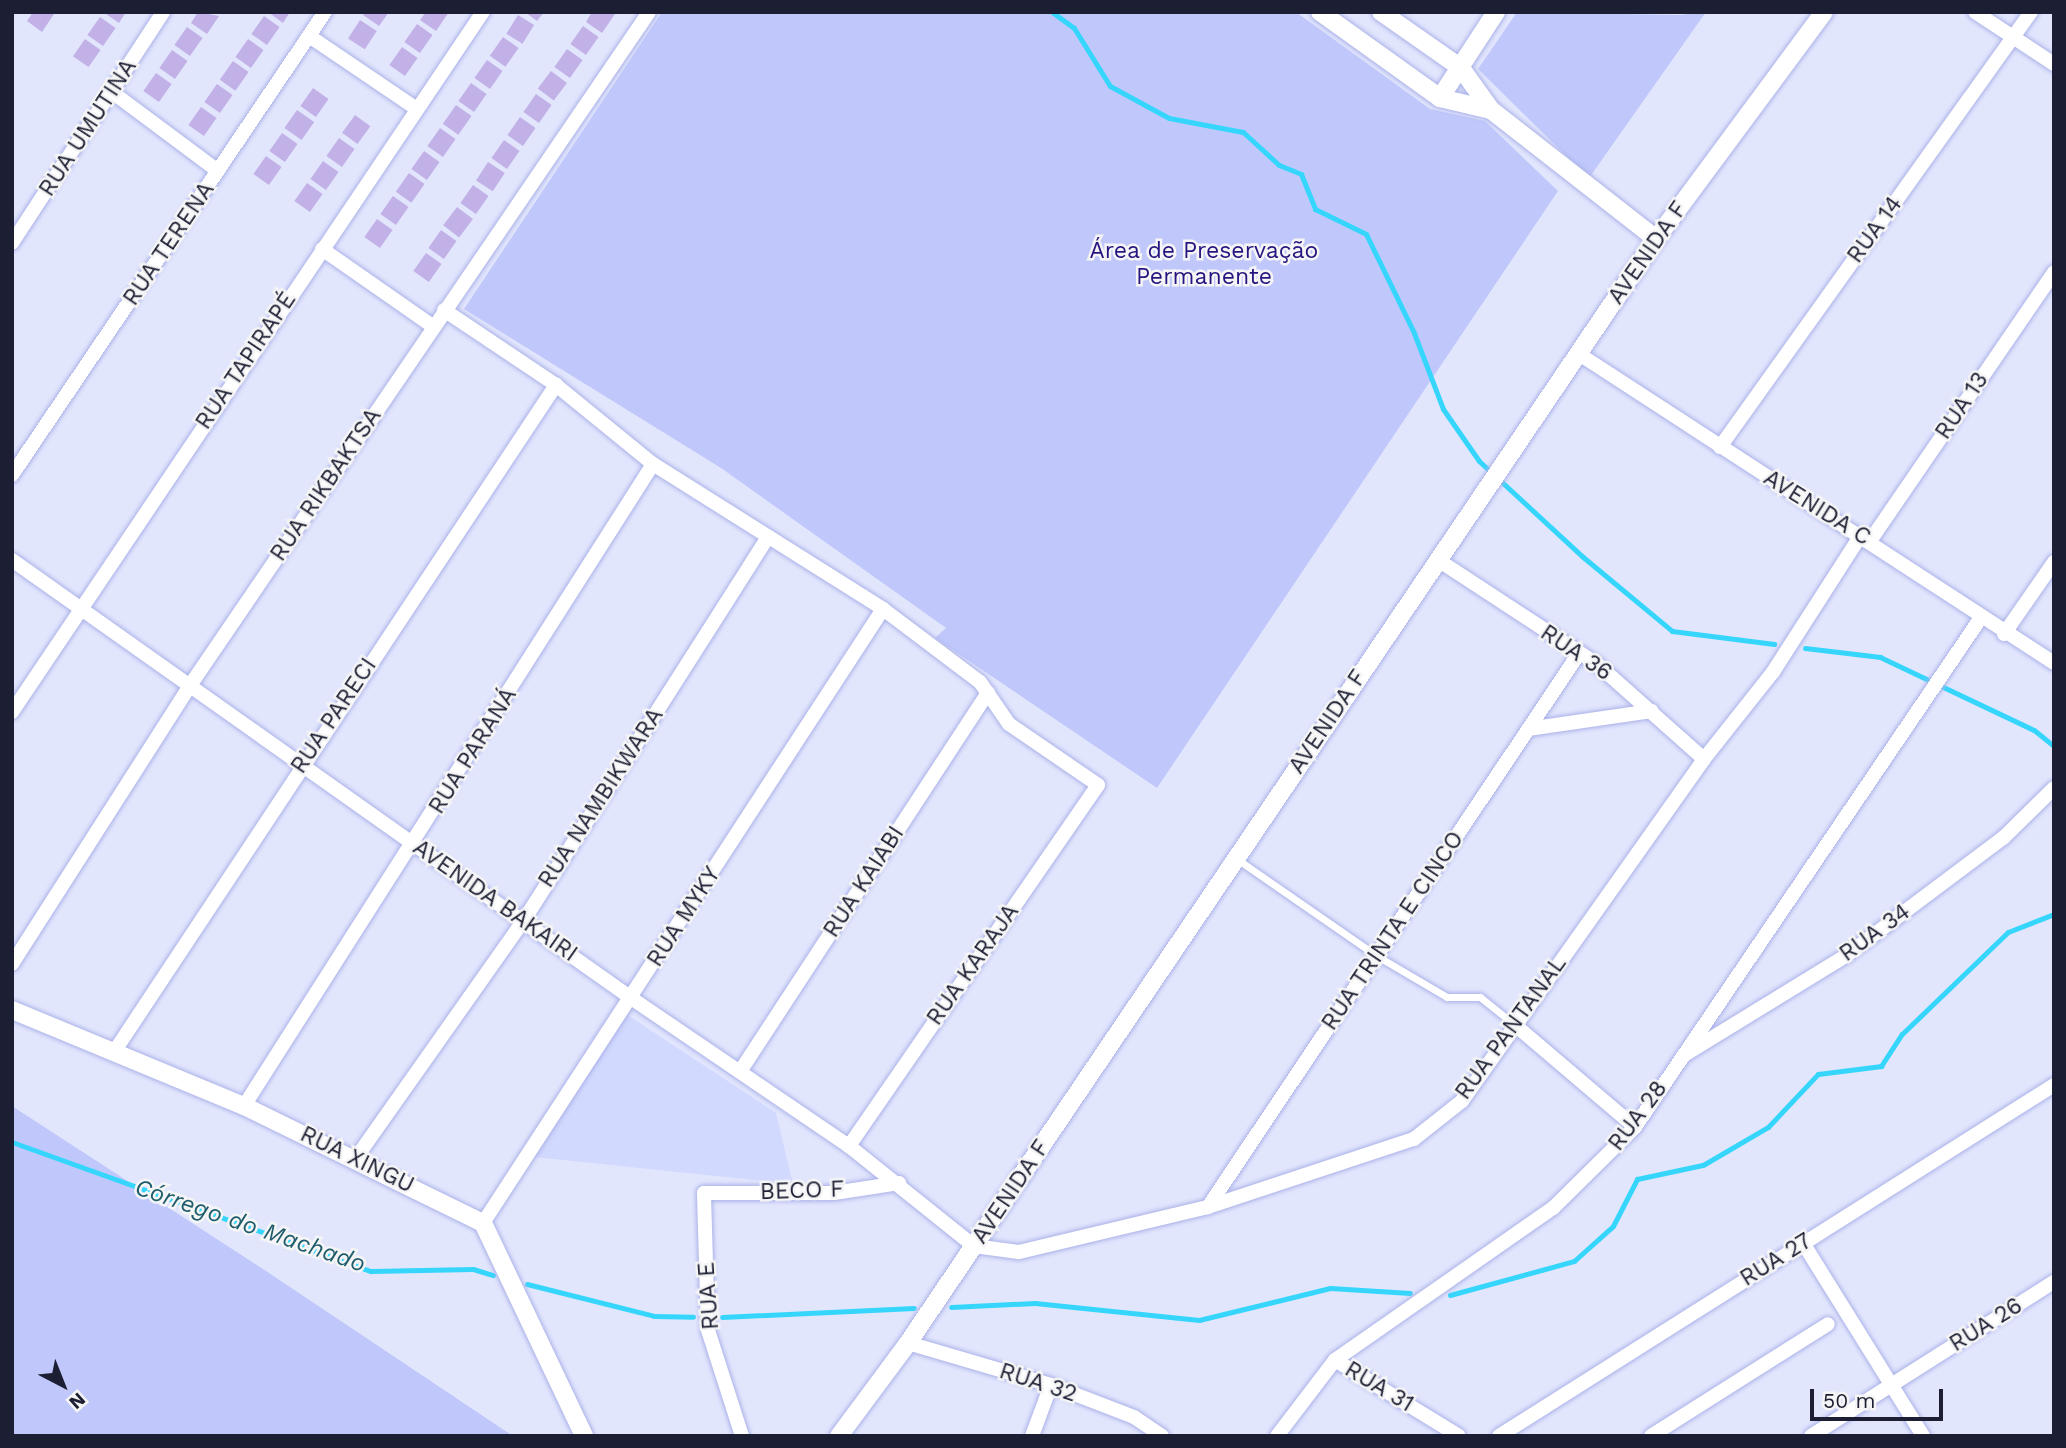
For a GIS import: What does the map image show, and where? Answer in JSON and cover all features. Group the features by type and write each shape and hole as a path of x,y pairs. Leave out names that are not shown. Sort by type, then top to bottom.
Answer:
{"street":[{"name":"RUA UMUTINA","path":"12,243 163,12"},
{"name":"RUA TERENA","path":"12,475 325,12"},
{"name":"RUA TAPIRAPÉ","path":"12,712 80,606 483,12"},
{"name":"RUA RIKBAKTSA","path":"12,964 191,684 649,12"},
{"path":"1320,12 1440,98 1491,110"},
{"path":"1381,12 1461,68 1491,110 1656,239"},
{"path":"1440,98 1496,12"},
{"name":"AVENIDA F","path":"839,1436 908,1343 1656,239 1824,12"},
{"path":"1975,12 2054,64"},
{"name":"RUA 14","path":"1720,447 2031,12"},
{"path":"309,36 417,109"},
{"path":"112,92 218,171"},
{"path":"322,250 434,327"},
{"name":"RUA 13","path":"1866,538 2054,272"},
{"path":"444,310 556,386 653,464 883,610 964,669 988,694"},
{"name":"AVENIDA C","path":"1579,354 1720,447 1866,538 2004,634 2054,663"},
{"name":"RUA PARECI","path":"116,1049 301,766 556,386"},
{"name":"RUA PARANÁ","path":"244,1106 414,844 653,464"},
{"name":"RUA NAMBIKWARA","path":"356,1157 524,920 768,537"},
{"name":"RUA PANTANAL","path":"974,1246 1019,1252 1208,1207 1414,1139 1462,1101 1704,759 1773,672 1866,538"},
{"name":"AVENIDA BAKAIRI","path":"12,560 191,684 301,766 524,920 631,998 741,1070 849,1146 899,1183 974,1246"},
{"name":"RUA 36","path":"1438,560 1578,655 1598,664 1704,759"},
{"path":"2004,634 2054,562"},
{"name":"RUA MYKY","path":"483,1223 883,610"},
{"name":"RUA 28","path":"1277,1436 1335,1360 1553,1208 1635,1127 1913,712 1980,618"},
{"name":"RUA TRINTA E CINCO","path":"1208,1207 1578,655"},
{"name":"RUA KARAJA","path":"849,1146 1098,785 1009,724 988,694"},
{"name":"RUA KAIABI","path":"741,1070 988,694"},
{"path":"1528,729 1652,712"},
{"name":"RUA 34","path":"1681,1057 1847,955 2004,837 2054,788"},
{"name":"RUA XINGU","path":"12,1010 116,1049 244,1106 356,1157 483,1223"},
{"path":"1515,1025 1635,1127"},
{"name":"RUA 27","path":"1499,1436 2054,1085"},
{"name":"BECO F","path":"704,1193 834,1193 899,1183"},
{"name":"RUA E","path":"704,1193 708,1329 742,1436"},
{"path":"483,1223 584,1436"},
{"path":"1803,1243 1923,1436"},
{"name":"RUA 26","path":"1811,1436 2054,1282"},
{"path":"1651,1436 1828,1324"},
{"name":"RUA 32","path":"908,1343 1051,1385 1135,1417 1161,1436"},
{"name":"RUA 31","path":"1335,1360 1459,1436"},
{"path":"1032,1436 1051,1385"}],"lane":[{"path":"1236,859 1377,956 1447,997 1480,997 1515,1025"}],"shaded area":[{"path":"626,1014 776,1113 793,1184 534,1157"}],"green space":[{"name":"Área de Preservação Permanente","path":"662,12 1296,12 1430,109 1485,121 1558,191 1157,788 935,638 946,628 721,468 464,309"},
{"path":"1517,12 1680,15 1706,12 1589,178 1478,69"},
{"path":"12,1106 263,1269 513,1436 12,1436"}],"building":[{"path":"33,12 54,14 42,32 27,21"},
{"path":"103,12 126,12 119,23"},
{"path":"198,12 219,16 207,34 191,23"},
{"path":"268,12 290,12 283,23"},
{"path":"365,12 389,12 379,26 363,15"},
{"path":"426,12 449,12 436,31 420,20"},
{"path":"525,12 544,12 537,21"},
{"path":"592,12 615,14 602,33 586,22"},
{"path":"518,15 534,25 522,44 506,34"},
{"path":"264,16 280,27 267,45 251,34"},
{"path":"100,17 116,28 103,46 87,35"},
{"path":"360,20 377,31 365,49 348,38"},
{"path":"417,24 433,35 420,53 404,42"},
{"path":"583,26 599,37 586,55 570,44"},
{"path":"187,27 203,38 190,56 174,45"},
{"path":"503,37 519,48 505,67 490,56"},
{"path":"85,39 101,50 89,67 73,56"},
{"path":"248,39 264,50 251,68 235,57"},
{"path":"402,47 418,58 405,76 389,65"},
{"path":"567,49 583,60 570,78 554,67"},
{"path":"172,50 188,61 175,79 159,68"},
{"path":"487,60 503,71 490,89 474,78"},
{"path":"233,61 249,72 235,91 220,80"},
{"path":"551,71 567,83 554,101 538,89"},
{"path":"156,73 172,84 159,102 143,91"},
{"path":"471,83 487,94 474,112 458,101"},
{"path":"217,84 233,95 220,113 204,102"},
{"path":"313,88 329,99 316,117 300,106"},
{"path":"536,94 552,105 539,123 523,112"},
{"path":"456,105 472,116 458,135 443,124"},
{"path":"201,107 217,118 204,136 188,125"},
{"path":"297,110 314,122 302,140 284,128"},
{"path":"355,115 370,126 357,144 342,133"},
{"path":"520,117 536,128 523,146 507,135"},
{"path":"440,128 456,139 443,157 427,146"},
{"path":"282,133 298,144 285,162 269,151"},
{"path":"339,138 355,149 342,167 326,156"},
{"path":"504,140 520,151 507,169 491,158"},
{"path":"424,151 440,162 427,180 411,169"},
{"path":"266,156 282,167 269,185 253,174"},
{"path":"323,161 339,172 326,190 310,179"},
{"path":"488,162 505,173 493,191 476,180"},
{"path":"409,173 425,184 411,203 396,192"},
{"path":"307,183 323,194 310,212 294,201"},
{"path":"473,185 489,196 476,214 460,203"},
{"path":"393,196 409,207 396,225 380,214"},
{"path":"457,207 473,219 459,237 443,225"},
{"path":"377,219 393,230 380,248 364,237"},
{"path":"441,230 457,241 444,259 428,248"},
{"path":"426,253 442,264 429,282 413,271"}],"waterway":[{"path":"1052,12 1074,28 1110,86 1169,118 1243,132 1279,165 1301,174 1315,209 1366,234 1414,333 1443,409 1479,461 1583,557 1672,631 1774,644"},
{"path":"1805,648 1880,657 2034,730 2054,746"},
{"name":"Córrego do Machado","path":"1450,1295 1574,1261 1613,1226 1637,1179 1703,1165 1768,1127 1818,1074 1881,1066 1902,1034 2008,932 2054,914"},
{"name":"Córrego do Machado","path":"12,1142 371,1271 473,1269 493,1275"},
{"name":"Córrego do Machado","path":"527,1284 654,1316 693,1317"},
{"name":"Córrego do Machado","path":"951,1307 1035,1303 1199,1320 1330,1288 1410,1293"},
{"name":"Córrego do Machado","path":"722,1317 914,1308"}]}
